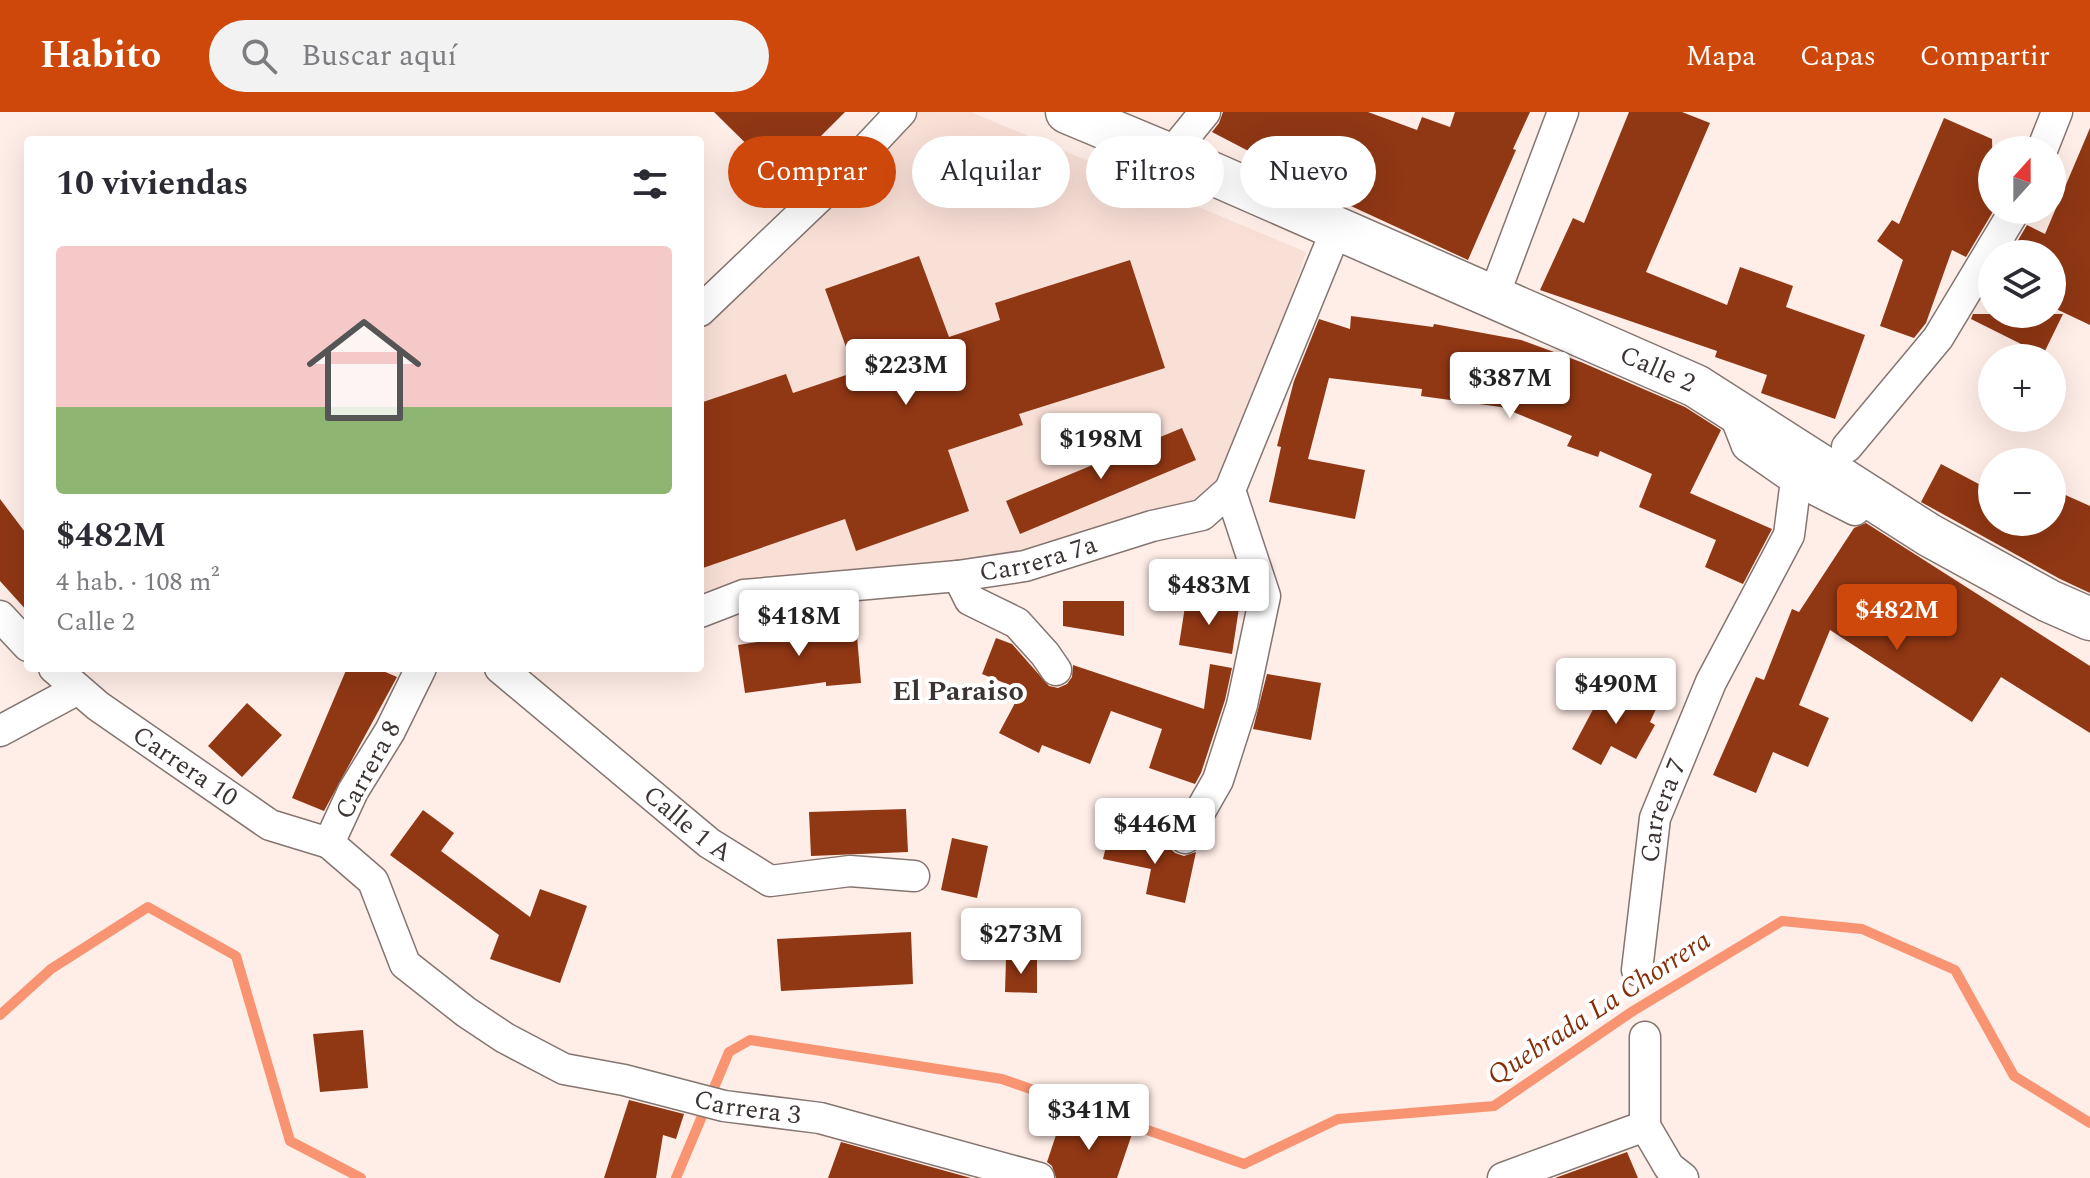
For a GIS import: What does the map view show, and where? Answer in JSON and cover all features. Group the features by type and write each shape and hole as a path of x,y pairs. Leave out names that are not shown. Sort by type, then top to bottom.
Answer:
{"street":[{"path":"704,307 836,181 901,112"},
{"name":"Calle 2","path":"1067,112 1124,136"},
{"path":"1185,136 1205,112"},
{"path":"1493,298 1563,112"},
{"path":"2048,136 2057,112"},
{"name":"Calle 2","path":"1224,179 1696,386 1929,535 2049,601 2090,619"},
{"path":"1847,447 1938,338 2007,224"},
{"name":"Carrera 7a","path":"704,610 744,595 958,576 1025,566 1152,526 1202,515 1230,490 1337,228"},
{"path":"1732,408 1747,446 1796,480 1855,510"},
{"name":"Carrera 7","path":"1637,970 1655,818 1711,682 1789,535 1796,480"},
{"path":"1185,838 1218,780 1242,705 1265,596 1230,490"},
{"path":"958,576 970,600 1017,623 1056,670"},
{"path":"0,616 24,642"},
{"name":"Carrera 10","path":"59,672 98,706 270,825 329,843"},
{"name":"Carrera 8","path":"419,672 390,731 353,791 329,843 373,881 405,964 466,1012"},
{"name":"Calle 1 A","path":"505,672 709,843 770,881 850,871 914,876"},
{"path":"0,731 78,689"},
{"name":"Carrera 3","path":"466,1012 505,1038 564,1069 624,1080 724,1106 820,1118 1039,1178"},
{"path":"1645,1037 1645,1126 1669,1167 1683,1178"},
{"path":"1503,1178 1645,1126"}],"shaded area":[{"path":"887,112 971,112 1028,136 912,136 912,208 1070,208 1070,153 1086,160 1086,208 1201,208 1306,252 1230,490 1025,566 704,611 704,301 794,208 896,208 896,136 864,136"}],"building":[{"path":"714,112 845,112 821,136 738,136"},
{"path":"1223,112 1368,112 1417,130 1422,117 1450,127 1455,112 1530,112 1468,260 1355,208 1376,208 1376,136 1240,136 1240,147 1212,132"},
{"path":"1629,112 1682,112 1710,123 1646,272 1727,305 1740,267 1793,286 1786,307 1865,335 1835,419 1761,393 1767,375 1715,357 1717,351 1540,290 1573,218 1584,223"},
{"path":"1944,118 1985,136 1978,136 1978,224 1986,224 1966,257 1952,250 1926,323 1914,338 1880,326 1903,260 1877,241 1892,220 1899,224"},
{"path":"2090,128 2090,325 2066,314 2066,240 2018,240 2027,225 2045,234 2049,224 2066,224 2066,185"},
{"path":"919,256 949,337 1000,320 995,303 1130,260 1165,368 1019,414 1023,425 948,450 969,511 856,551 845,519 704,568 704,402 786,374 793,393 855,372 825,289"},
{"path":"1973,314 1978,314 1978,322 1971,319"},
{"path":"1351,316 1433,327 1434,324 1521,340 1685,407 1721,430 1690,493 1772,529 1743,584 1705,567 1716,540 1639,507 1652,474 1600,451 1598,457 1567,446 1572,436 1501,407 1421,396 1422,389 1329,378 1308,459 1365,470 1355,519 1269,502 1281,447 1277,446 1294,381 1319,319 1350,329"},
{"path":"1989,328 2056,328 2048,344 2021,344"},
{"path":"1182,428 1196,460 1020,534 1006,501"},
{"path":"1941,464 1978,484 1978,534 1921,502"},
{"path":"2066,495 2090,506 2090,593 1982,536 2066,536"},
{"path":"0,499 24,531 24,608 0,581"},
{"path":"1866,523 2090,666 2090,733 2001,677 1972,722 1830,630 1799,705 1829,718 1808,767 1773,752 1756,793 1713,775 1756,677 1764,680 1792,609 1799,612 1854,528"},
{"path":"1186,600 1239,608 1232,654 1179,645"},
{"path":"1063,601 1124,601 1124,636 1063,626"},
{"path":"816,616 819,638 857,636 861,683 826,686 826,682 745,693 738,645 770,640 768,623"},
{"path":"996,638 1012,644 1049,686 1058,688 1067,684 1072,677 1073,665 1204,709 1210,664 1232,668 1225,700 1195,784 1149,768 1162,729 1111,711 1090,764 1042,745 1039,753 999,733 1022,690 982,674"},
{"path":"345,672 385,672 397,677 324,811 292,798"},
{"path":"1267,674 1321,683 1311,740 1253,729"},
{"path":"1607,683 1656,709 1650,722 1655,725 1636,759 1611,746 1601,765 1572,749"},
{"path":"247,703 282,735 242,777 208,746"},
{"path":"906,809 908,852 811,856 809,812"},
{"path":"423,810 454,833 441,851 530,917 540,889 587,906 560,983 490,959 499,935 390,855"},
{"path":"1109,834 1169,847 1184,856 1196,852 1185,903 1146,894 1151,869 1103,859"},
{"path":"952,838 988,846 977,898 941,890"},
{"path":"911,932 913,984 781,991 777,939"},
{"path":"1006,959 1037,959 1037,993 1005,992"},
{"path":"363,1030 368,1088 320,1092 313,1034"},
{"path":"629,1100 684,1114 676,1139 663,1135 656,1178 604,1178"},
{"path":"1100,1120 1133,1131 1117,1178 1056,1178 1047,1162 1060,1123 1095,1135"},
{"path":"841,1142 971,1178 828,1178"},
{"path":"1627,1152 1638,1178 1555,1178"}],"waterway":[{"name":"Quebrada La Chorrera","path":"0,1015 51,969 148,907 236,956 290,1141 361,1178"},
{"name":"Quebrada La Chorrera","path":"676,1178 729,1052 750,1040 1002,1079 1244,1164 1338,1119 1494,1106 1633,1011 1782,921 1862,929 1955,970 2014,1076 2090,1123"}],"district":[{"name":"El Paraiso","path":"958,691"}]}
